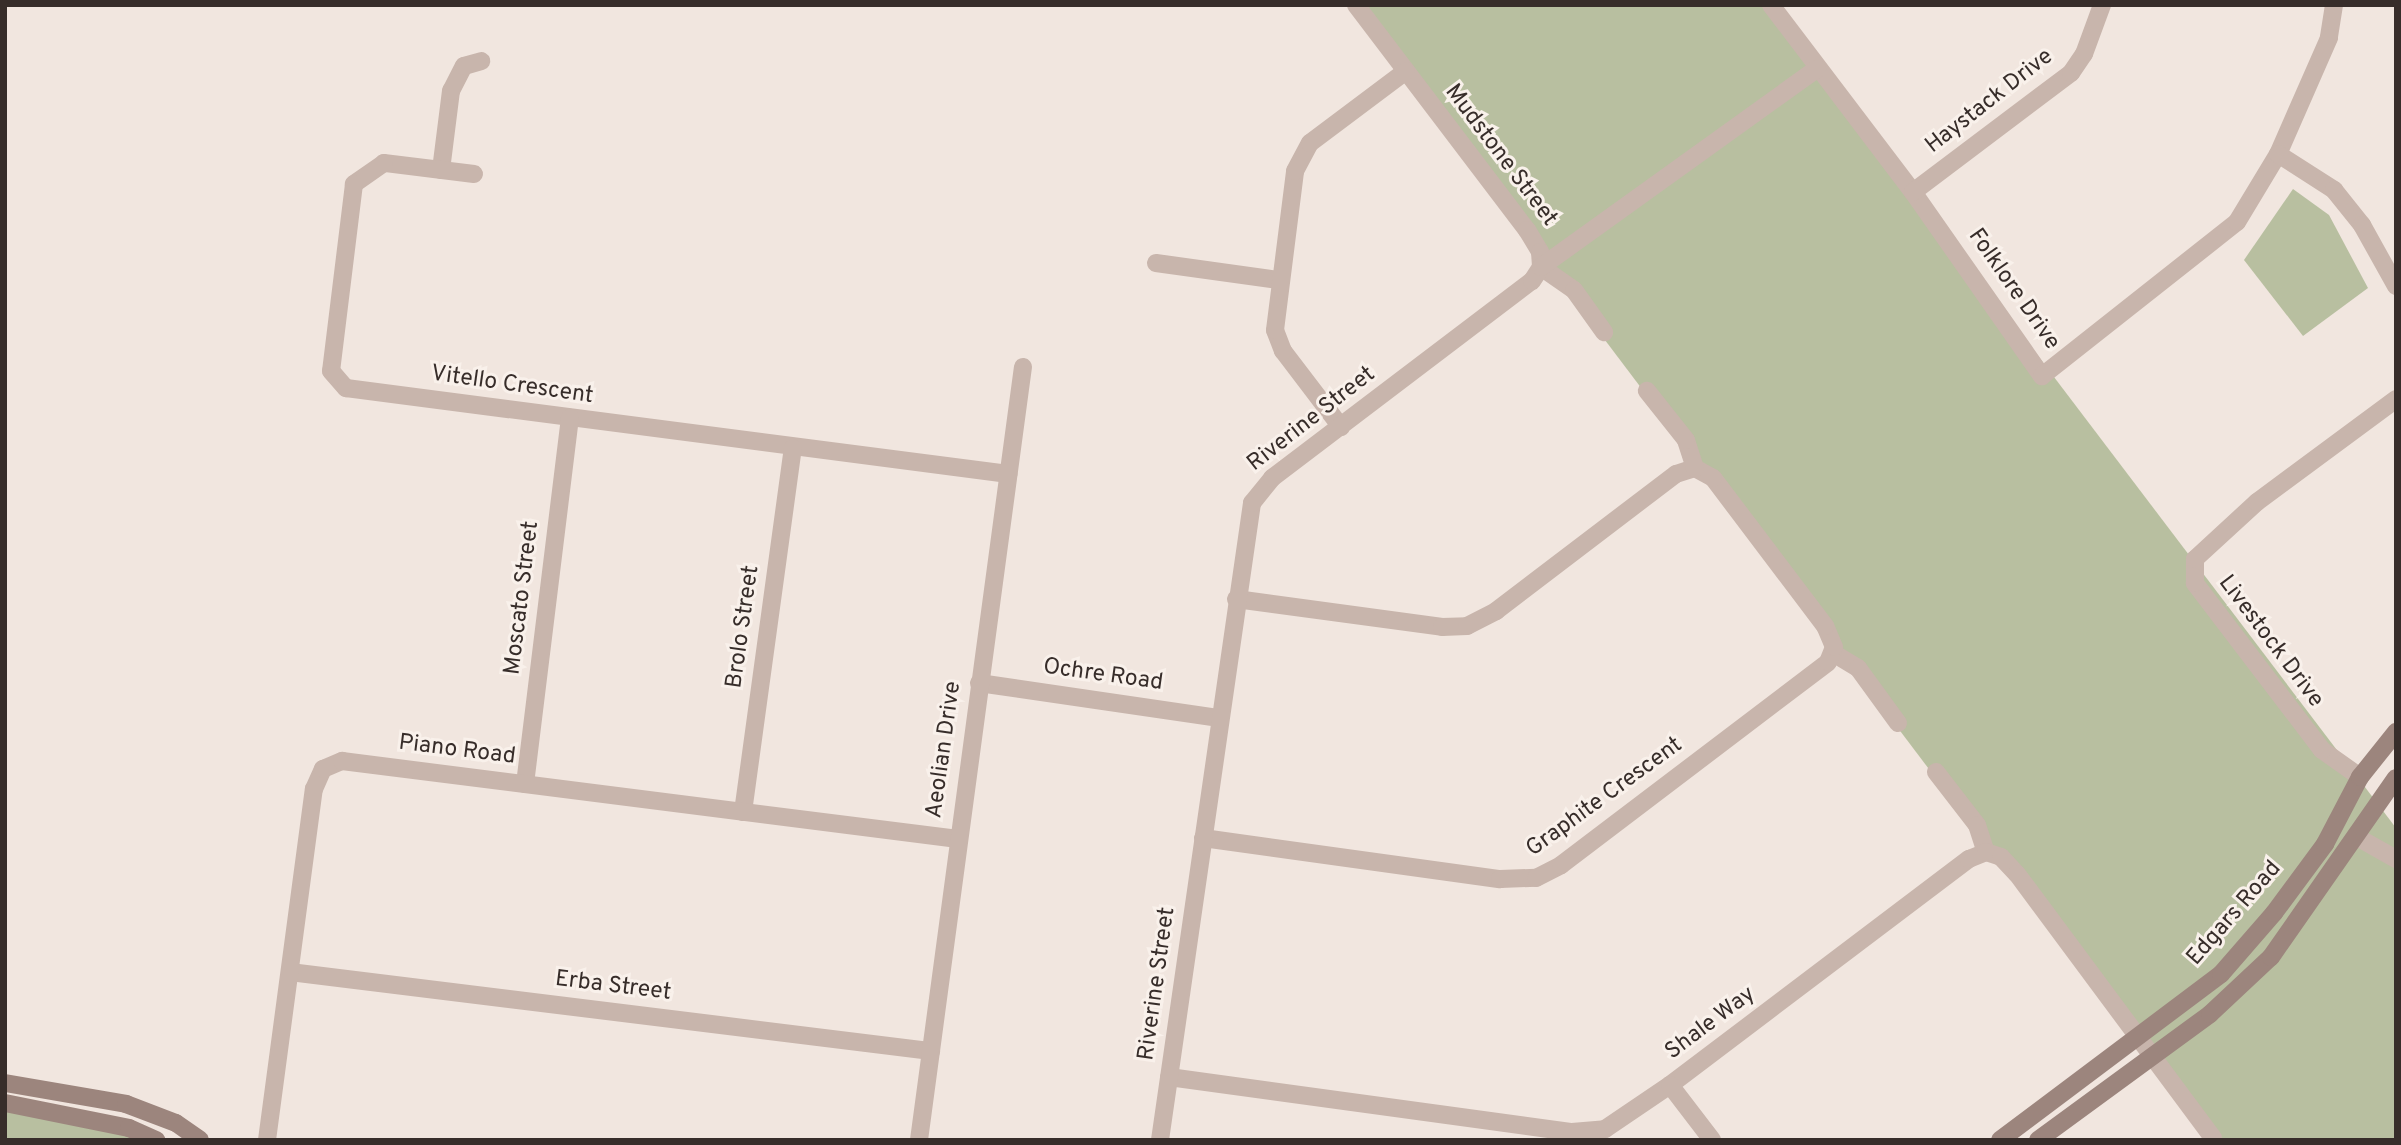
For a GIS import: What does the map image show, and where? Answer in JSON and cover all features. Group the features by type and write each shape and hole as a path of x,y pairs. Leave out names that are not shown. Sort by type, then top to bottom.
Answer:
{"street":[{"name":"Mudstone Street","path":"1356,5 1527,230 1540,252 1541,267"},
{"name":"Folklore Drive","path":"1771,5 1913,192 2042,376 2237,222 2278,155"},
{"name":"Haystack Drive","path":"1913,192 2071,73 2084,54 2102,5"},
{"path":"2334,5 2329,38 2278,155 2334,190 2362,225 2396,286"},
{"path":"441,170 451,91 464,66 481,61"},
{"name":"Riverine Street","path":"1160,1140 1236,598 1252,503 1272,478 1532,281 1541,267 1817,69"},
{"path":"1340,427 1277,341 1278,280 1295,171 1303,150 1406,71"},
{"name":"Vitello Crescent","path":"474,174 384,163 354,184 331,371 346,388 1008,474"},
{"path":"1156,263 1278,280"},
{"path":"1541,267 1574,290 1604,332"},
{"name":"Aeolian Drive","path":"919,1140 1023,367"},
{"path":"1647,391 1686,440 1695,468 1713,478 1825,626 1833,653 1858,668 1898,723"},
{"name":"Livestock Drive","path":"2360,777 2322,750 2194,583 2195,559 2258,502 2396,399"},
{"name":"Moscato Street","path":"525,784 570,418"},
{"name":"Brolo Street","path":"743,812 793,448"},
{"path":"1236,598 1442,627 1467,626 1483,620 1676,474 1695,468"},
{"name":"Graphite Crescent","path":"1203,838 1500,879 1536,878 1561,865 1778,701 1821,668 1833,653"},
{"name":"Ochre Road","path":"979,683 1219,718"},
{"name":"Edgars Road","path":"2000,1140 2221,974 2274,913 2325,844 2360,777 2396,732"},
{"name":"Piano Road","path":"267,1140 314,789 323,769 342,761 958,839"},
{"path":"1936,772 1977,825 1986,852 2001,857 2017,873 2213,1138"},
{"path":"2038,1140 2150,1055 2210,1014 2271,957 2396,778"},
{"path":"2357,837 2396,859"},
{"name":"Shale Way","path":"1170,1077 1572,1132 1605,1129 1670,1085 1969,859 1986,852"},
{"name":"Erba Street","path":"290,972 931,1051"},
{"path":"5,1083 126,1104 176,1123 200,1140"},
{"path":"1670,1085 1712,1140"},
{"path":"5,1103 129,1128 156,1140"}],"green space":[{"path":"1352,5 1772,5 2396,828 2396,1140 2209,1140"},
{"path":"2293,189 2329,215 2368,288 2303,336 2244,260"},
{"path":"5,1107 148,1140 5,1140"}]}
